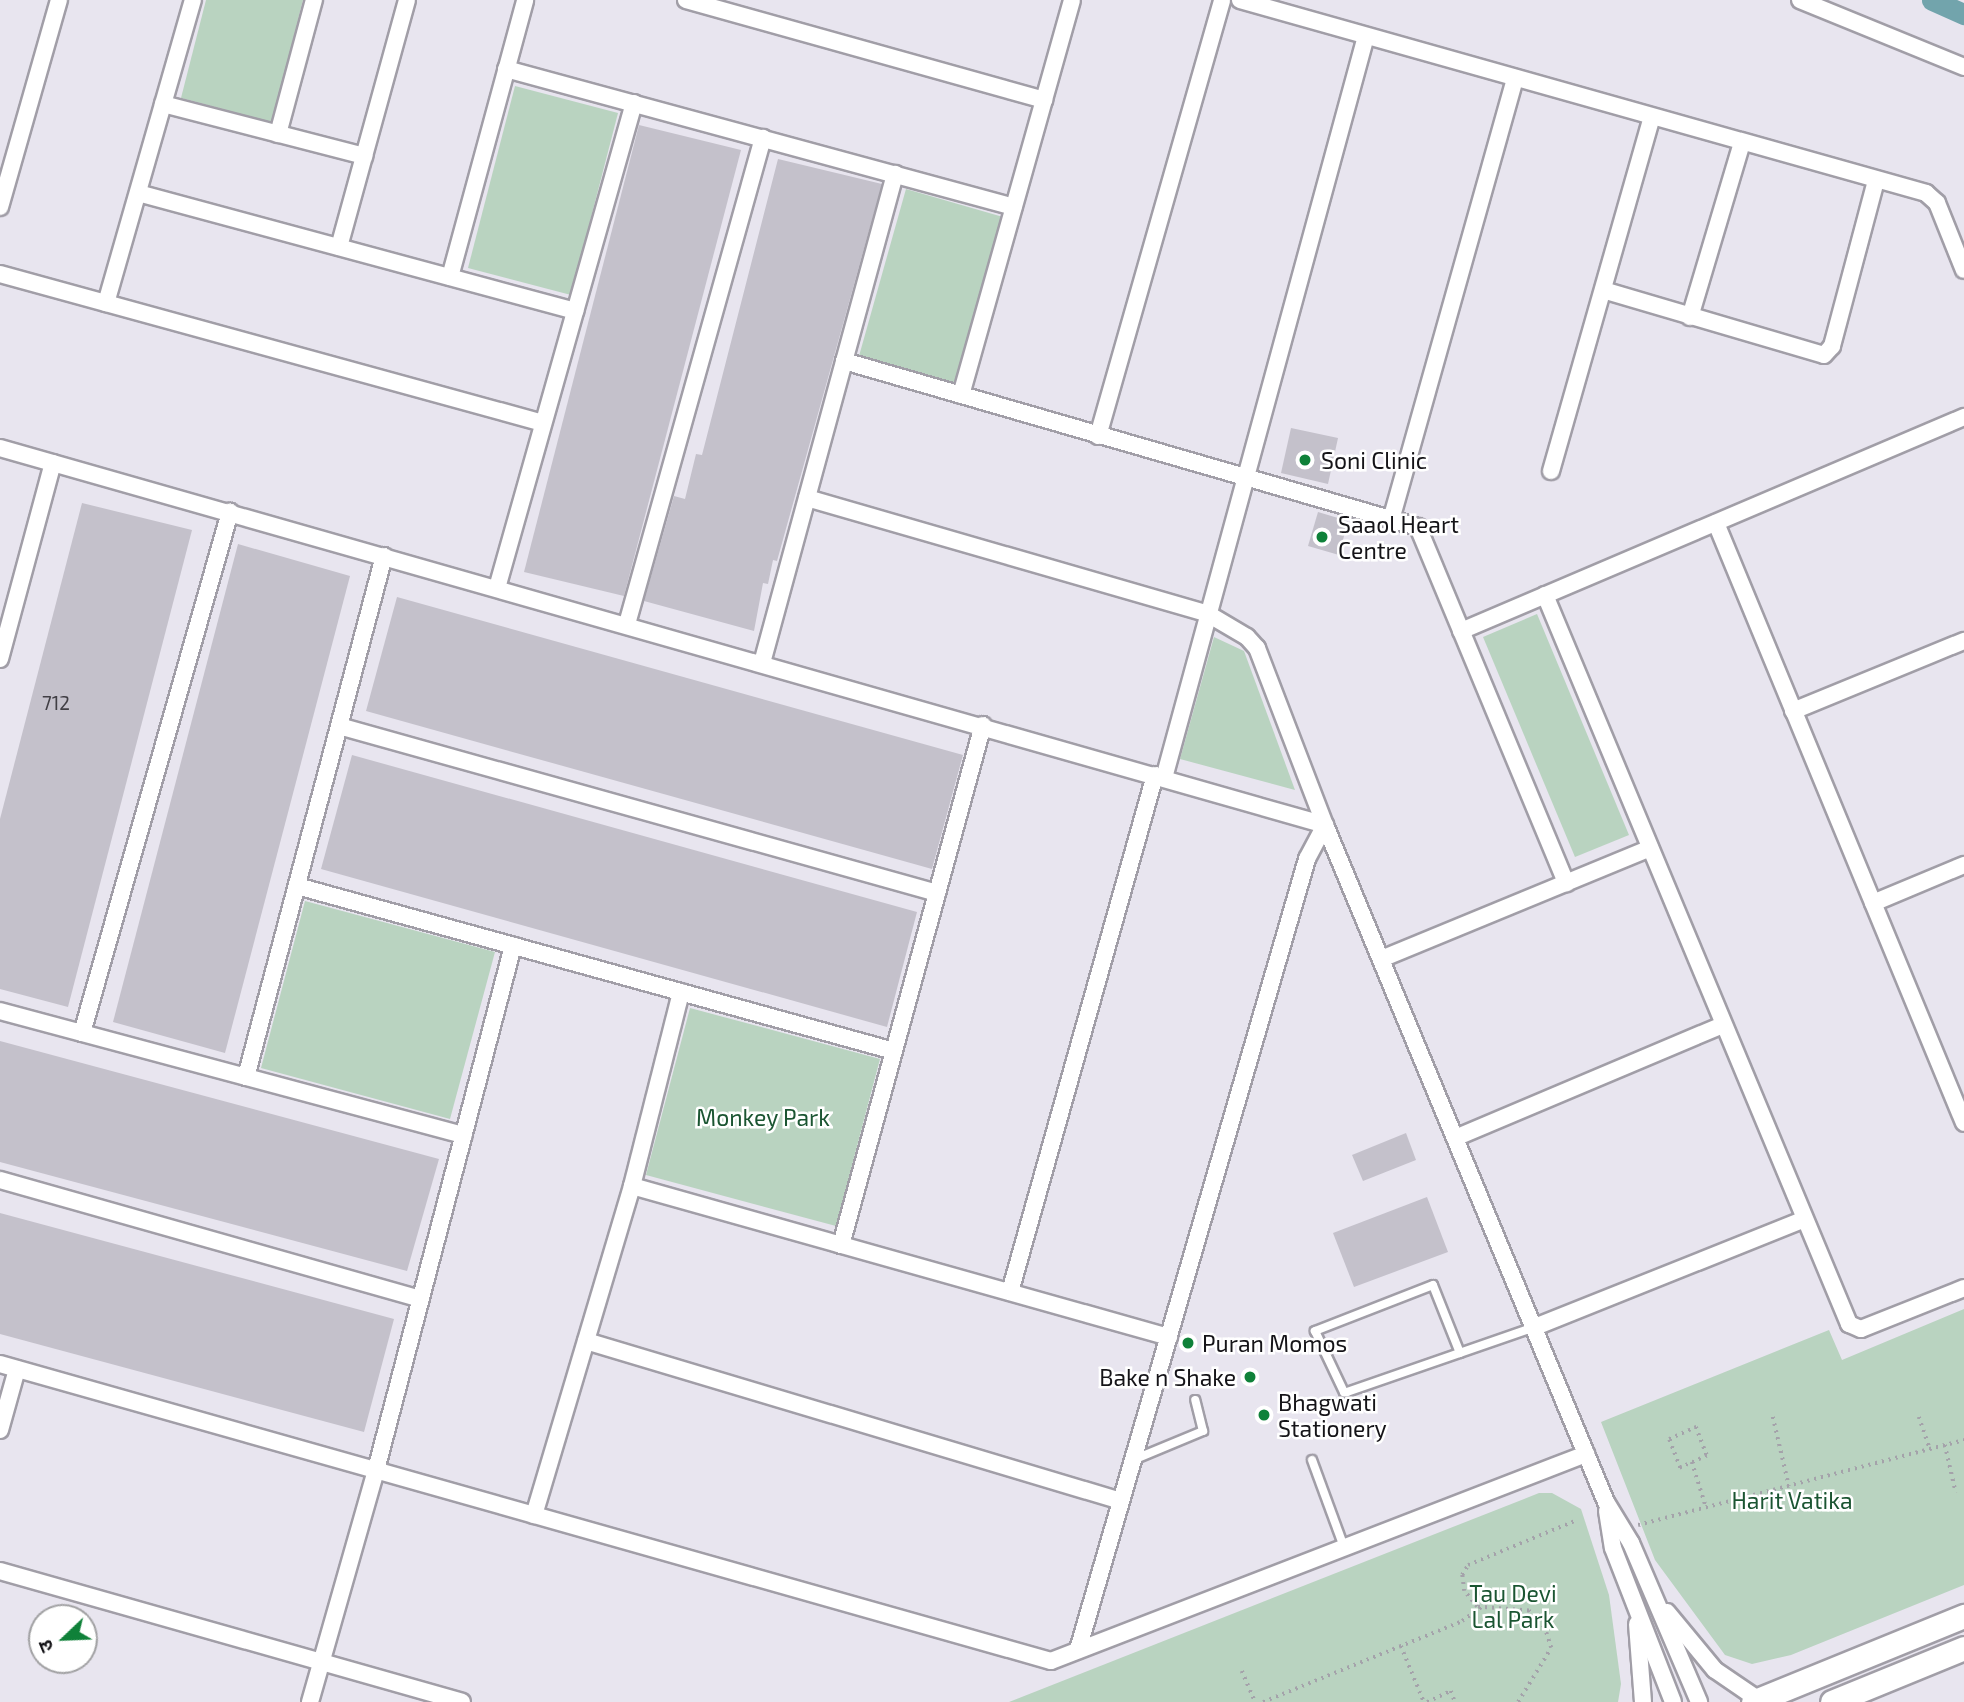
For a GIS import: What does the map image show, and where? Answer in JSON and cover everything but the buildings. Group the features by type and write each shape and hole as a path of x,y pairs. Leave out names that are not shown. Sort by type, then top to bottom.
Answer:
{"main road":[{"path":"1756,1701 1964,1616"},
{"path":"1832,1702 1964,1648"}],"street":[{"path":"0,207 59,0"},
{"path":"106,303 193,0"},
{"path":"278,134 314,0"},
{"path":"339,247 407,0"},
{"path":"450,277 525,0"},
{"path":"686,0 1044,100"},
{"path":"961,395 1072,0"},
{"path":"1098,436 1223,0"},
{"path":"1240,0 1933,197 1964,270"},
{"path":"1800,0 1964,67"},
{"path":"1010,1292 1208,614 1366,36"},
{"path":"506,69 1014,207"},
{"path":"1391,520 1515,78"},
{"path":"497,587 634,103"},
{"path":"163,104 364,156"},
{"path":"1551,471 1652,117"},
{"path":"627,624 764,138"},
{"path":"1690,317 1742,143"},
{"path":"762,663 895,174"},
{"path":"1603,290 1815,355 1829,352 1876,181"},
{"path":"138,193 575,311"},
{"path":"0,274 543,423"},
{"path":"844,361 1245,480 1415,525 1422,532 1566,883"},
{"path":"1461,631 1964,417"},
{"path":"0,449 497,587 1325,825"},
{"path":"0,659 5,623 54,463"},
{"path":"807,498 1208,614 1257,648 1325,825 1606,1502 1623,1529 1699,1702"},
{"path":"82,1033 230,512"},
{"path":"1716,523 1873,903 1957,1086 1964,1123"},
{"path":"246,1077 384,556"},
{"path":"1545,595 1803,1220 1854,1329 1964,1288"},
{"path":"1793,711 1964,640"},
{"path":"841,1245 983,725"},
{"path":"339,726 937,893"},
{"path":"1078,1650 1307,859 1325,825"},
{"path":"1381,959 1650,848"},
{"path":"1873,903 1964,865"},
{"path":"297,886 894,1051"},
{"path":"310,1702 376,1470 513,946"},
{"path":"534,1515 632,1186 681,992"},
{"path":"0,1011 464,1135"},
{"path":"1455,1138 1723,1025"},
{"path":"0,1180 421,1299"},
{"path":"632,1186 1169,1337"},
{"path":"1535,1327 1803,1220"},
{"path":"586,1341 1121,1501"},
{"path":"0,1364 1051,1661 1586,1454"},
{"path":"0,1430 17,1369"},
{"path":"1606,1502 1613,1548 1674,1702"},
{"path":"0,1572 462,1702"},
{"path":"1654,1597 1715,1670 1756,1701"},
{"path":"1636,1606 1643,1702"}],"lane":[{"path":"1460,1353 1433,1285 1315,1331 1344,1392 1460,1353 1535,1327"},
{"path":"1133,1460 1203,1430 1195,1399"},
{"path":"1312,1460 1344,1547"}],"path":[{"path":"1773,1417 1789,1486"},
{"path":"1919,1417 1930,1449"},
{"path":"1696,1427 1707,1456 1692,1462 1680,1468 1669,1439 1696,1427"},
{"path":"1623,1529 1964,1440"},
{"path":"1945,1445 1956,1493"},
{"path":"1692,1462 1706,1507"},
{"path":"1518,1702 1548,1655 1551,1642 1536,1614 1481,1607 1469,1601 1464,1591 1462,1575 1468,1565 1577,1520"},
{"path":"1263,1702 1462,1621 1481,1607"},
{"path":"1402,1646 1425,1702 1451,1691 1455,1702"},
{"path":"1242,1671 1255,1702"}],"green space":[{"path":"206,0 303,0 272,122 181,98"},
{"path":"515,86 618,113 571,295 468,268"},
{"path":"906,189 1003,217 957,384 859,356"},
{"path":"1537,614 1629,835 1575,857 1483,637"},
{"path":"1214,637 1244,651 1295,790 1180,759"},
{"path":"305,901 495,952 450,1119 261,1068"},
{"name":"Monkey Park","path":"690,1008 880,1059 836,1226 646,1175"},
{"name":"Harit Vatika","path":"1964,1309 1964,1585 1791,1655 1752,1664 1725,1655 1655,1560 1601,1422 1829,1330 1842,1360"},
{"name":"Tau Devi Lal Park","path":"1539,1493 1552,1493 1581,1509 1609,1595 1621,1684 1618,1702 1009,1702"}],"waterway":[{"path":"1932,0 1964,14"}],"place":[{"name":"Soni Clinic","path":"1305,460"},
{"name":"Saaol Heart Centre","path":"1322,537"},
{"name":"Puran Momos","path":"1188,1343"},
{"name":"Bake n Shake","path":"1250,1377"},
{"name":"Bhagwati Stationery","path":"1264,1415"}]}
